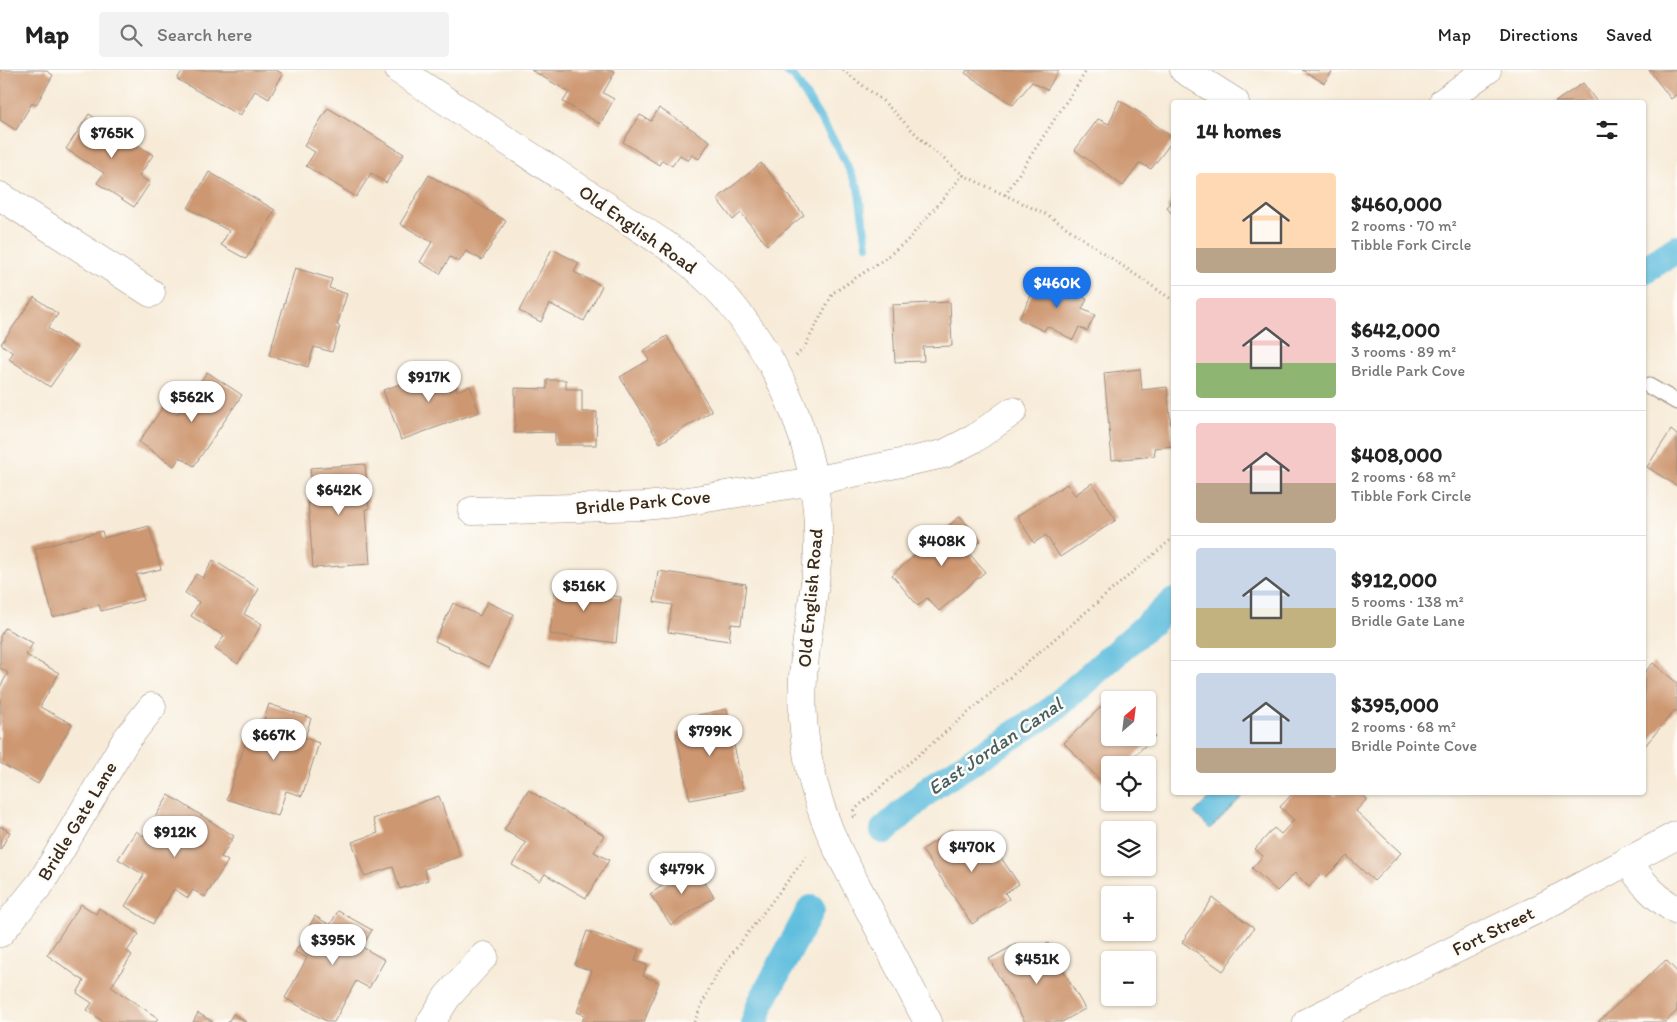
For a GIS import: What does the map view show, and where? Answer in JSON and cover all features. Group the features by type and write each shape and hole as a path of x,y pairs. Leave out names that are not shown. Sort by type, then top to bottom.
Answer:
{"street":[{"name":"Old English Road","path":"399,70 678,254 702,273 744,319 776,372 802,433 814,481 818,520 818,548 802,689 803,723 815,792 827,828 928,1022"},
{"path":"1184,70 1232,100"},
{"path":"1447,100 1487,70"},
{"path":"0,196 151,293"},
{"name":"Bridle Park Cove","path":"472,511 652,506 814,481 944,454 975,438 1014,411"},
{"name":"Bridle Gate Lane","path":"0,933 41,882 126,740 152,707"},
{"name":"Fort Street","path":"1307,1022 1542,907 1677,835"},
{"path":"1628,860 1637,876 1649,891 1677,911"},
{"path":"431,1022 447,997 484,956"}],"lane":[{"path":"1650,386 1677,402"}],"path":[{"path":"843,70 884,102 927,145 963,175 1050,217 1171,299"},
{"path":"1005,195 1087,70"},
{"path":"776,372 804,348 833,293 907,241 963,175"},
{"path":"857,816 854,810 1171,540"},
{"path":"694,1022 710,985 718,972 806,857"}],"water":[{"path":"1212,795 1244,795 1210,829 1194,813"}],"building":[{"path":"0,70 45,70 53,75 36,105 32,103 16,130 0,120"},
{"path":"183,70 276,70 283,74 269,99 255,91 240,116 177,79"},
{"path":"531,70 612,70 615,72 603,93 614,99 600,124 563,102 569,92"},
{"path":"967,70 1059,70 1047,90 1032,82 1013,105 965,73"},
{"path":"1302,70 1333,70 1324,83"},
{"path":"1649,70 1677,70 1677,94 1671,99"},
{"path":"1583,83 1596,100 1558,100"},
{"path":"1119,100 1142,114 1171,137 1171,143 1151,169 1140,163 1123,186 1075,150 1098,119 1109,124"},
{"path":"328,108 404,154 386,183 371,173 356,197 306,166 315,152 304,146"},
{"path":"659,108 710,141 699,159 692,155 688,161 680,155 672,166 662,160 659,165 623,142 640,115 651,121"},
{"path":"89,114 153,155 139,176 150,183 134,207 97,183 104,173 66,149"},
{"path":"761,163 804,215 767,245 741,213 733,220 717,199"},
{"path":"209,172 275,210 246,259 221,245 229,231 188,208"},
{"path":"429,175 506,221 482,260 466,251 459,262 450,257 440,274 420,262 432,242 400,224"},
{"path":"1171,200 1171,213 1167,208"},
{"path":"552,249 579,263 574,272 602,286 584,321 550,304 541,322 519,311"},
{"path":"295,268 332,279 329,288 347,294 337,325 340,326 332,352 314,347 308,367 269,355"},
{"path":"1041,276 1087,299 1082,309 1095,315 1087,331 1079,327 1073,340 1047,326 1044,331 1019,319"},
{"path":"34,297 58,314 48,328 77,348 50,387 9,359 13,353 1,344"},
{"path":"950,302 952,346 923,347 924,361 895,362 892,305"},
{"path":"667,336 712,411 660,443 620,377 649,360 643,351"},
{"path":"449,367 457,391 470,386 479,412 401,440 383,390"},
{"path":"1140,369 1142,390 1167,387 1171,446 1154,448 1155,456 1112,460 1104,373"},
{"path":"207,372 242,395 194,466 180,457 174,466 139,442 165,404 178,414"},
{"path":"547,380 566,380 566,389 582,389 582,412 597,412 596,445 555,445 555,432 515,433 515,388 547,389"},
{"path":"1671,430 1677,435 1677,486 1647,467"},
{"path":"365,464 369,509 366,509 370,564 313,568 308,499 313,498 310,468"},
{"path":"1092,483 1116,520 1060,557 1046,535 1034,543 1017,516 1067,484 1075,495"},
{"path":"960,516 981,541 968,552 985,572 939,611 927,598 918,606 892,575"},
{"path":"149,526 161,569 136,575 143,600 101,611 99,605 53,617 35,549 102,531 104,538"},
{"path":"213,560 259,589 244,614 262,624 238,664 215,649 224,636 191,616 199,602 185,593 196,574 203,578"},
{"path":"658,571 746,584 741,625 731,624 729,641 668,632 672,605 654,602"},
{"path":"557,576 586,579 584,592 621,597 616,643 550,634"},
{"path":"487,602 514,614 489,667 435,641 453,603 480,616"},
{"path":"5,628 33,643 26,655 59,673 40,707 72,724 38,784 0,763 0,687 8,673 0,668 0,636"},
{"path":"1653,663 1677,683 1677,712 1675,710 1646,745 1646,671"},
{"path":"269,704 311,718 305,738 319,743 302,796 286,791 278,816 227,799 252,723 262,726"},
{"path":"1101,707 1101,746 1145,746 1134,756 1101,756 1101,781 1064,743"},
{"path":"727,709 743,790 690,800 676,733 701,728 698,715"},
{"path":"528,790 604,835 594,852 609,860 586,898 545,874 540,881 512,865 526,843 504,830"},
{"path":"169,795 234,836 221,857 228,861 205,897 193,890 188,898 174,889 153,924 125,906 144,875 118,859 136,831 143,836"},
{"path":"1291,795 1363,795 1367,799 1356,811 1401,853 1374,881 1347,856 1326,877 1322,873 1309,887 1295,873 1277,891 1252,868 1263,856 1255,849 1274,828 1281,834 1294,820 1280,807"},
{"path":"439,796 460,856 424,869 428,880 400,889 393,867 364,876 352,842 378,833 373,819"},
{"path":"0,826 10,832 0,850"},
{"path":"952,830 963,846 984,833 1019,884 1005,893 1009,899 972,924 922,850"},
{"path":"694,865 714,897 671,925 650,894"},
{"path":"1213,898 1254,928 1223,971 1182,942"},
{"path":"81,904 96,914 99,908 139,934 127,951 132,955 111,987 158,1018 155,1022 104,1022 87,1010 92,1003 77,993 84,981 47,955"},
{"path":"338,911 372,930 362,947 385,960 369,988 356,981 334,1022 328,1022 285,998 307,958 295,952 315,916 330,925"},
{"path":"587,931 639,949 635,961 647,965 643,976 659,982 644,1022 582,1022 585,1015 577,1012 592,971 575,965"},
{"path":"1018,943 1025,956 1048,943 1085,1009 1062,1022 1025,1022 989,959"},
{"path":"1666,960 1677,972 1677,1011 1665,1022 1598,1022"},
{"path":"198,1013 213,1022 193,1022"},
{"path":"233,1014 246,1022 228,1022"}],"waterway":[{"path":"784,70 794,77 838,147 858,187 867,245"},
{"name":"East Jordan Canal","path":"1646,269 1677,249"},
{"name":"East Jordan Canal","path":"884,830 933,786 1048,713 1171,605"},
{"name":"East Jordan Canal","path":"755,1022 761,1003 811,909"}]}
